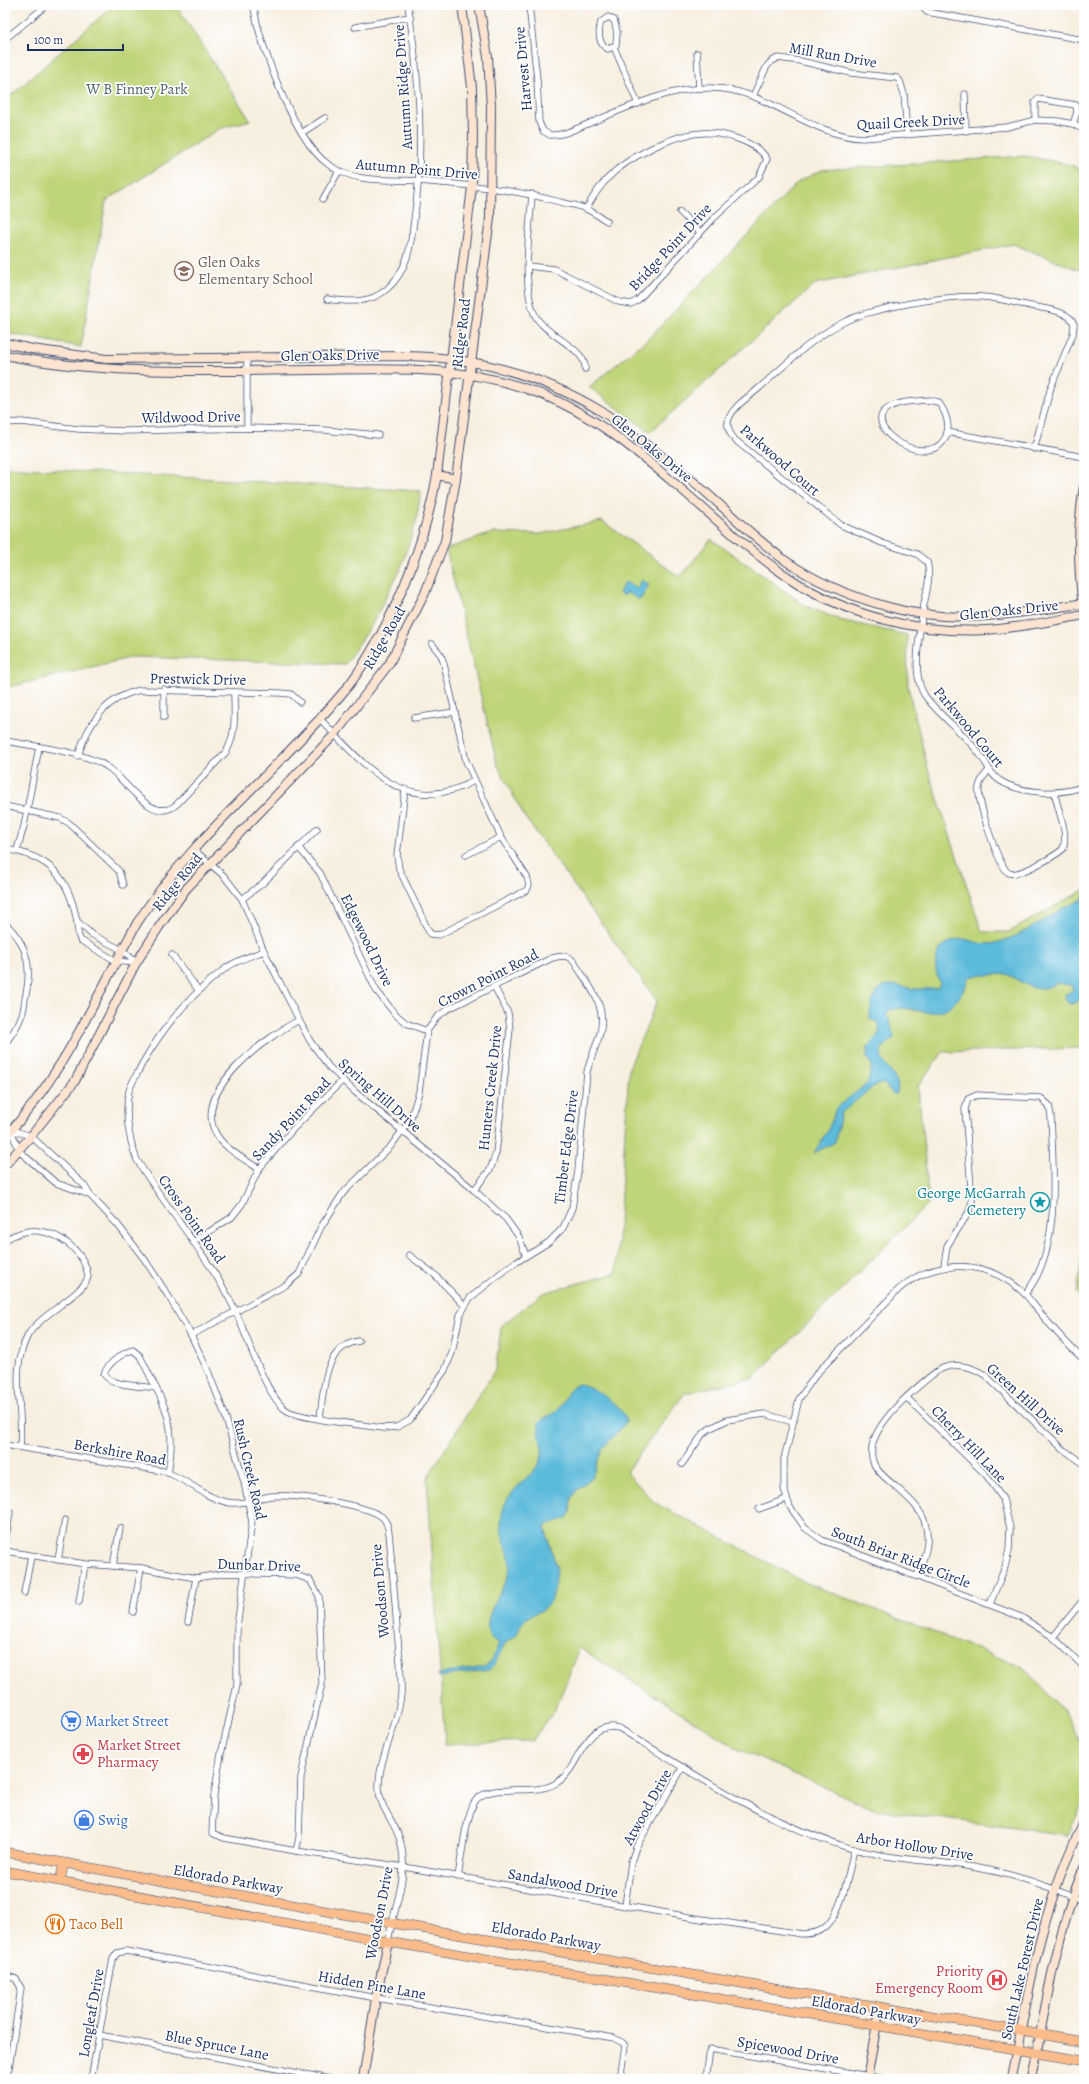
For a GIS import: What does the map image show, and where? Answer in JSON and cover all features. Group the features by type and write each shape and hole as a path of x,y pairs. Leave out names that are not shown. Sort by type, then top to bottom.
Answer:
{"main road":[{"name":"Ridge Road","path":"8,1134 32,1106 53,1076 82,1027 122,950 148,906 177,868 346,690 362,667 409,578 428,519 437,475 472,187 472,87 462,5"},
{"name":"Ridge Road","path":"5,1165 19,1151 75,1081 136,963 158,927 186,889 209,863 335,734 389,664 425,593 445,541 456,478 490,218 491,188 488,57 479,5"},
{"name":"Glen Oaks Drive","path":"5,343 32,349 106,358 384,356 452,358 472,362 511,372 561,390 605,413 688,477 782,558 808,575 833,588 865,600 923,614 978,618 1083,603"},
{"name":"Glen Oaks Drive","path":"5,355 72,367 136,371 405,368 470,373 520,386 563,403 593,420 624,441 753,550 788,577 822,596 853,610 921,628 946,630 986,630 1084,614"},
{"path":"624,441 630,432"},
{"path":"437,475 456,478"},
{"path":"1084,487 1080,516 1079,563 1084,614"},
{"name":"South Lake Forest Drive","path":"1012,2079 1035,1960 1055,1891 1068,1855 1084,1823"},
{"name":"Eldorado Parkway","path":"5,1852 391,1923 1084,2042"},
{"path":"60,1881 64,1863"},
{"name":"South Lake Forest Drive","path":"1032,2079 1054,1966 1072,1897 1084,1867"},
{"name":"Eldorado Parkway","path":"5,1872 388,1942 1084,2061"},
{"name":"Woodson Drive","path":"363,2079 376,1998 388,1942"},
{"path":"867,2077 880,2007"}],"street":[{"path":"5,39 47,5"},
{"name":"Autumn Point Drive","path":"254,5 256,18 276,81 303,132 322,159 339,171 352,176 372,180 420,181 491,188 532,194 586,209 607,222"},
{"name":"Autumn Ridge Drive","path":"327,299 355,302 369,299 384,292 394,282 408,256 420,181 419,112 408,5"},
{"name":"Harvest Drive","path":"529,5 534,41 539,122 543,131"},
{"path":"924,7 927,12 1084,40"},
{"path":"355,27 410,17"},
{"path":"614,47 605,48 600,38 601,22 608,17 614,20 617,28 617,39 614,47 638,104"},
{"path":"697,53 699,88"},
{"name":"Mill Run Drive","path":"753,96 767,66 772,60 778,58 800,61 851,74 897,78 900,81 904,94 907,134"},
{"name":"Quail Creek Drive","path":"543,131 550,135 559,135 638,104 680,91 699,88 726,89 753,96 833,134 862,138 1007,127 1035,120 1058,121 1073,124 1084,130"},
{"path":"965,94 966,131"},
{"path":"1035,120 1035,102 1038,98 1056,100 1076,105 1077,112 1073,124"},
{"path":"303,132 325,118"},
{"name":"Bridge Point Drive","path":"528,266 554,269 619,302 631,304 638,300 700,232 759,177 767,159 761,151 752,145 727,136 702,133 682,137 640,154 620,167 602,184 586,209"},
{"path":"323,199 339,171"},
{"path":"532,194 528,266 529,299 535,315 547,331 579,353 585,362 585,369"},
{"path":"680,212 700,232"},
{"name":"Parkwood Court","path":"1034,449 1051,387 1073,334 1074,324 1069,318 1055,311 984,297 947,298 880,310 854,318 822,335 739,405 729,416 728,430 735,440 825,513 856,533 923,557 927,562 929,574 921,628 918,675 922,690 933,705 972,744 989,770 999,780 1007,784 1037,792 1055,793 1070,791 1084,786"},
{"path":"247,358 247,428"},
{"path":"933,400 938,402 944,410 947,432 942,443 936,448 930,450 917,449 890,437 882,428 882,417 888,408 900,404 933,400"},
{"name":"Wildwood Drive","path":"5,423 22,422 78,429 125,431 247,428 324,430 378,435"},
{"path":"947,432 1084,457"},
{"path":"405,790 398,855 399,870 430,934 436,936 444,933 525,891 529,885 523,870 501,837 474,781 463,750 444,664 441,656 432,644"},
{"path":"164,689 164,717"},
{"name":"Prestwick Drive","path":"78,756 88,730 95,717 106,706 119,697 133,691 164,689 291,694 300,702"},
{"path":"5,741 39,747 102,763 144,801 158,810 167,810 174,807 226,752 230,745 234,729 234,692"},
{"path":"414,718 455,712"},
{"path":"320,719 372,772 384,780 405,790 425,794 440,793 461,788 474,781"},
{"path":"17,850 24,826 39,747"},
{"path":"989,770 979,784 979,796 1000,860 1005,871 1008,873 1019,874 1063,849 1065,839 1064,827 1055,793"},
{"path":"5,806 60,818 78,829 119,871 123,885"},
{"path":"242,899 262,883 317,829"},
{"path":"466,855 501,837"},
{"name":"Edgewood Drive","path":"298,847 320,873 376,990 396,1014 406,1023 427,1032"},
{"path":"5,848 34,855 55,870 69,891 77,921 76,931 80,940 116,961 136,963"},
{"name":"Spring Hill Drive","path":"194,850 224,876 242,899 264,951 299,1020 318,1052 343,1080 403,1132 474,1190 513,1228 526,1256"},
{"path":"77,921 101,940 122,950 136,963"},
{"path":"5,923 14,931 22,945 30,971 29,985 21,1018 5,1044"},
{"name":"Cross Point Road","path":"264,951 226,968 199,991 158,1036 133,1080 127,1102 133,1151 137,1160 221,1282 266,1382 279,1404 296,1414 384,1428 397,1427 405,1424 416,1413"},
{"path":"172,955 199,991"},
{"name":"Crown Point Road","path":"191,1335 286,1285 300,1274 321,1227 343,1193 391,1146 403,1132 417,1102 427,1032 433,1021 442,1012 494,986 552,958 566,956"},
{"name":"Timber Edge Drive","path":"416,1413 449,1362 464,1305 477,1291 507,1268 558,1234 565,1224 572,1208 578,1171 588,1067 602,1027 603,1018 599,1001 574,962 566,956"},
{"name":"Hunters Creek Drive","path":"474,1190 490,1170 496,1153 510,1029 508,1014 494,986"},
{"path":"260,1169 232,1151 219,1139 214,1127 213,1118 215,1100 226,1078 245,1057 273,1034 299,1020"},
{"name":"Sandy Point Road","path":"193,1242 232,1217 242,1204 260,1169 294,1128 343,1080"},
{"path":"944,1266 947,1246 969,1212 972,1201 965,1108 968,1099 977,1095 1041,1098 1049,1105 1051,1116 1053,1185 1051,1221 1042,1267 1038,1277 1025,1294"},
{"name":"Rush Creek Road","path":"8,1134 31,1136 84,1185 90,1195 118,1225 145,1260 191,1335 208,1371 225,1415 244,1482 246,1501 252,1522 237,1626 237,1685 221,1754 214,1795 212,1833"},
{"name":"Rush Creek Road","path":"8,1134 19,1151 56,1183 90,1195"},
{"path":"5,1240 24,1232 38,1231 62,1239 70,1245 86,1264 88,1276 82,1288 36,1324 23,1347 18,1375 21,1426 20,1447"},
{"path":"409,1255 434,1276 464,1305"},
{"name":"South Briar Ridge Circle","path":"1084,1360 1059,1336 1025,1294 1011,1283 991,1273 964,1267 944,1266 924,1272 907,1282 817,1373 799,1400 784,1459 783,1474 786,1499 799,1522 822,1540 1021,1617 1052,1637 1084,1667"},
{"path":"320,1418 330,1363 338,1350 345,1345 359,1341"},
{"path":"156,1388 110,1381 104,1374 108,1366 123,1354 133,1350 140,1356 164,1403 171,1427 172,1441 168,1473"},
{"name":"Green Hill Drive","path":"916,1576 927,1546 925,1522 908,1499 877,1469 873,1459 875,1438 878,1429 907,1398 942,1368 956,1366 975,1369 985,1375 1064,1450 1084,1464"},
{"name":"Cherry Hill Lane","path":"907,1398 986,1475 1003,1499 1010,1528 1009,1550 1005,1567 990,1604"},
{"path":"682,1464 702,1435 709,1429 727,1420 764,1414 793,1422"},
{"name":"Berkshire Road","path":"5,1445 168,1473 218,1500 237,1503 279,1496 324,1501 369,1510 386,1521"},
{"path":"759,1509 786,1499"},
{"path":"1084,1508 1084,1531"},
{"path":"5,1544 10,1512"},
{"path":"58,1560 65,1520"},
{"name":"Woodson Drive","path":"386,1521 390,1533 401,1693 396,1722 380,1772 379,1790 382,1806 395,1825 399,1835 404,1867 400,1892 391,1923 388,1942"},
{"path":"113,1566 120,1528"},
{"name":"Dunbar Drive","path":"5,1551 85,1564 141,1568 196,1578 227,1573 301,1576 310,1580 319,1596 322,1683 301,1777 299,1838 296,1850"},
{"path":"24,1593 31,1556"},
{"path":"79,1602 85,1564"},
{"path":"133,1612 141,1568"},
{"path":"188,1622 196,1578"},
{"path":"1052,1637 1084,1599"},
{"name":"Arbor Hollow Drive","path":"458,1877 469,1816 477,1799 491,1792 528,1790 553,1785 566,1774 591,1736 603,1727 619,1728 716,1789 759,1812 805,1832 854,1849 885,1856 961,1865 998,1873 1084,1902"},
{"name":"Atwood Drive","path":"625,1906 631,1862 636,1847 683,1767"},
{"name":"Sandalwood Drive","path":"212,1833 224,1838 404,1867 625,1906 802,1934 814,1933 824,1928 836,1913 854,1849"},
{"name":"Hidden Pine Lane","path":"117,1953 126,1951 376,1998 614,2038 623,2042 625,2046 620,2079"},
{"name":"Longleaf Drive","path":"91,2079 113,1959 117,1953"},
{"path":"5,1975 16,1979 21,1988 9,2068 5,2073"},
{"name":"Blue Spruce Lane","path":"99,2035 330,2079"},
{"name":"Spicewood Drive","path":"706,2079 710,2049 867,2077 886,2079"}],"green space":[{"name":"W B Finney Park","path":"114,5 176,5 250,120 219,129 106,201 81,347 5,333 5,109 7,99"},
{"path":"1025,156 1072,165 1084,172 1084,272 1013,244 815,284 650,432 589,387 650,337 798,182 822,170"},
{"path":"5,467 421,491 416,522 400,570 370,628 345,664 133,657 5,688"},
{"path":"602,521 680,577 711,539 806,606 840,620 907,635 908,687 928,769 982,932 1009,932 1084,890 1084,1048 943,1052 918,1086 929,1203 753,1378 685,1393 626,1472 655,1503 807,1583 1023,1667 1061,1708 1084,1747 1084,1800 1068,1835 876,1810 738,1749 580,1648 555,1710 532,1741 445,1744 427,1478 496,1368 501,1326 543,1293 616,1273 629,1068 657,1001 524,816 497,764 446,549 492,533 540,534"},
{"path":"1084,1243 1084,1299 1077,1293"}],"water":[{"path":"642,580 649,584 640,600 626,592 624,596 619,593 625,582 637,588"},
{"path":"1084,897 1084,1000 1080,999 1072,1004 1066,1001 1065,994 1072,992 1073,989 1071,985 1058,983 1045,988 1033,988 1007,974 969,977 959,997 949,1007 942,1010 926,1012 904,1008 889,1010 886,1016 890,1021 894,1038 882,1048 881,1055 883,1061 897,1082 898,1088 896,1094 893,1094 883,1083 874,1086 841,1113 835,1142 814,1153 829,1128 836,1108 868,1083 872,1065 867,1058 867,1049 880,1030 877,1022 870,1019 870,1011 873,1000 879,989 887,985 916,989 938,988 940,983 936,962 939,952 946,944 958,939 988,944 1007,939 1028,930"},
{"path":"578,1384 591,1388 615,1404 625,1417 626,1422 602,1449 592,1477 575,1492 571,1499 570,1513 567,1518 547,1525 545,1528 557,1569 552,1600 544,1609 528,1617 522,1623 517,1634 506,1642 495,1663 489,1670 438,1677 438,1674 485,1667 491,1662 499,1643 491,1637 488,1630 488,1620 509,1572 510,1564 501,1528 503,1510 511,1494 535,1469 542,1456 539,1423 542,1419 558,1410 570,1390"}],"place":[{"name":"Glen Oaks Elementary School","path":"184,271"},
{"name":"George McGarrah Cemetery","path":"1040,1202"},
{"name":"Market Street","path":"71,1721"},
{"name":"Market Street Pharmacy","path":"83,1754"},
{"name":"Swig","path":"84,1820"},
{"name":"Taco Bell","path":"55,1924"},
{"name":"Priority Emergency Room","path":"997,1980"}]}
